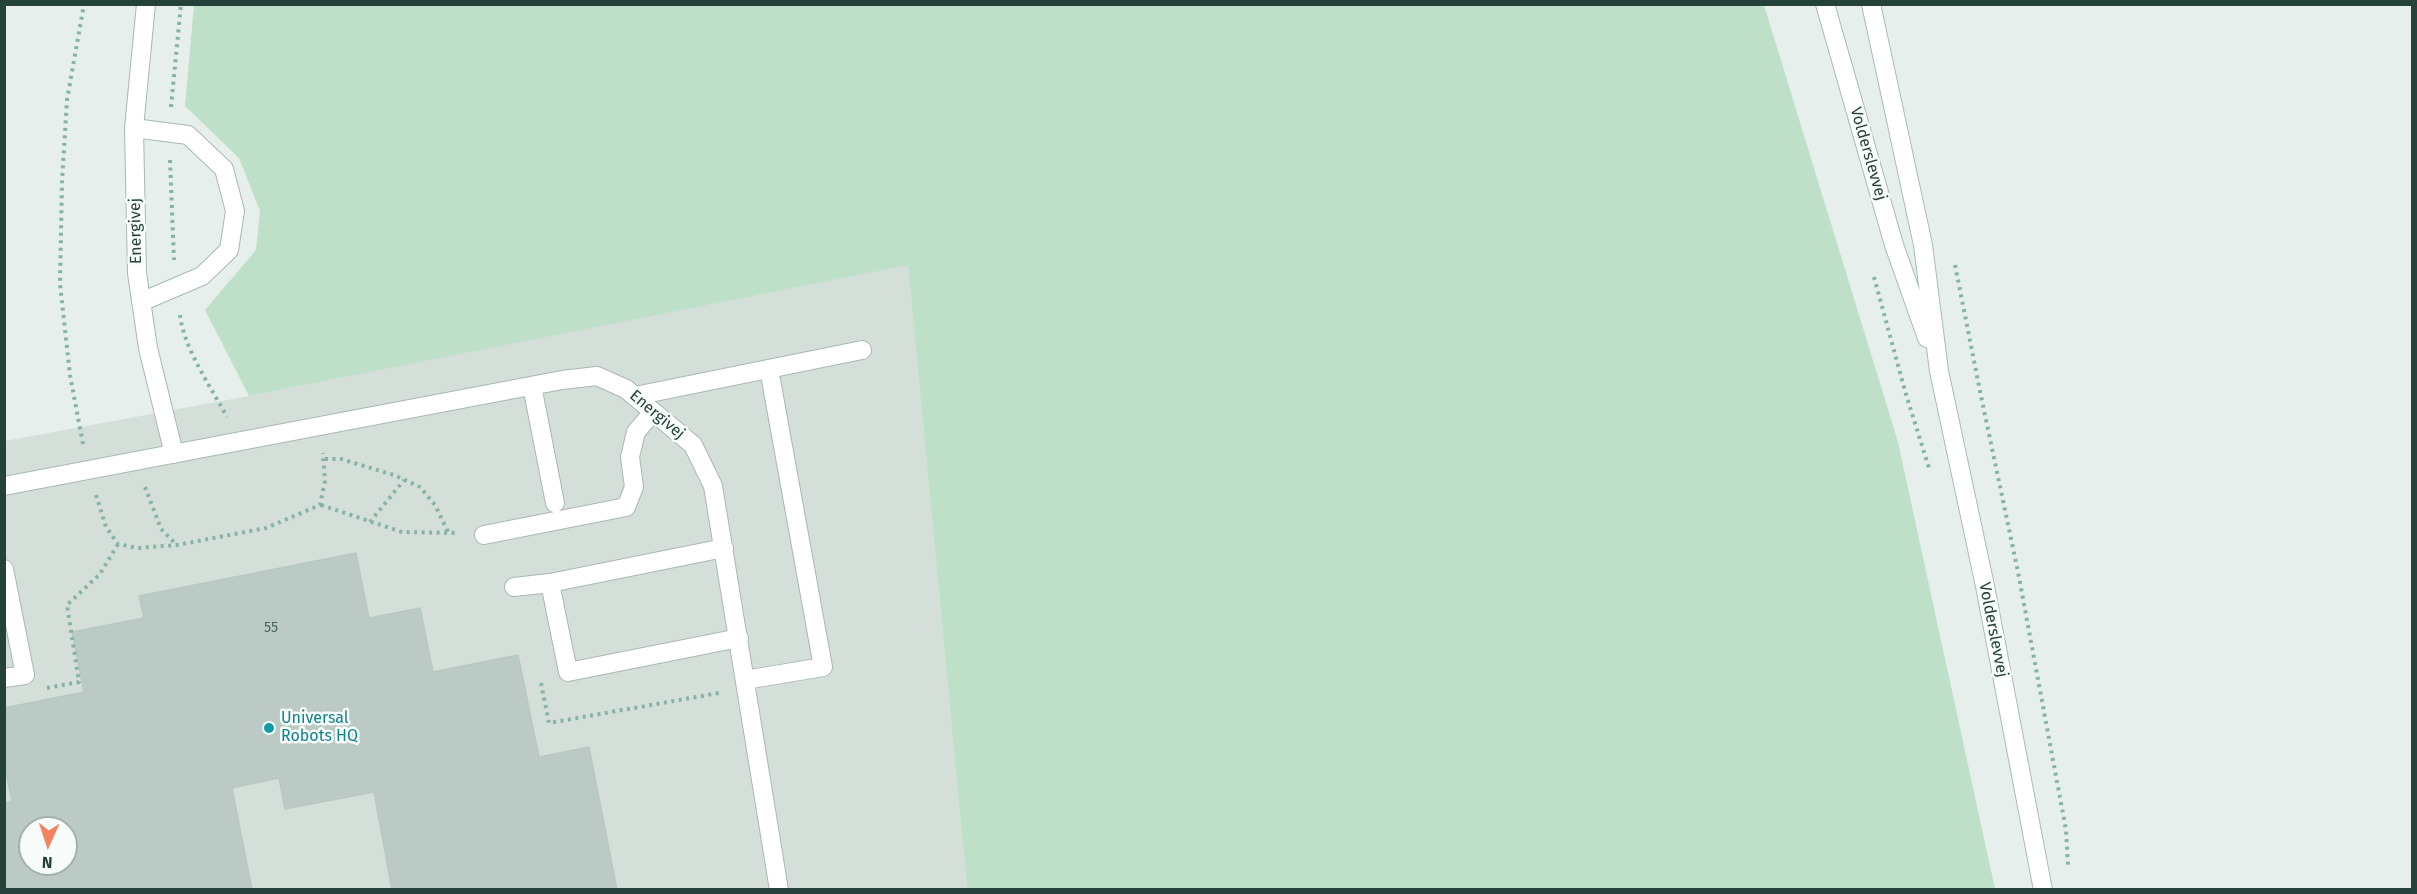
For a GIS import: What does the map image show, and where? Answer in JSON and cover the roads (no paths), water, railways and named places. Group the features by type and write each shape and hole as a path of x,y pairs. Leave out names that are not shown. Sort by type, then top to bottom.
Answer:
{"street":[{"name":"Energivej","path":"146,4 134,128 137,273 148,348 174,454"},
{"name":"Volderslevvej","path":"1825,4 1894,245 1939,370"},
{"name":"Volderslevvej","path":"1871,4 1923,245 1939,370 1985,586 2043,890"},
{"path":"134,128 188,135 225,169 235,211 229,250 202,276 141,302"},
{"path":"635,396 862,350"},
{"path":"745,680 823,667 769,369"},
{"name":"Energivej","path":"4,486 532,386 597,376 626,388 693,445 713,486 779,890"},
{"path":"532,386 555,503"},
{"path":"484,535 626,507 634,487 630,457 636,432 654,412"},
{"path":"514,587 550,583 724,548"},
{"path":"4,569 25,675 4,678"},
{"path":"550,583 568,672 739,638"}],"place":[{"name":"Universal Robots HQ","path":"269,728"}]}
